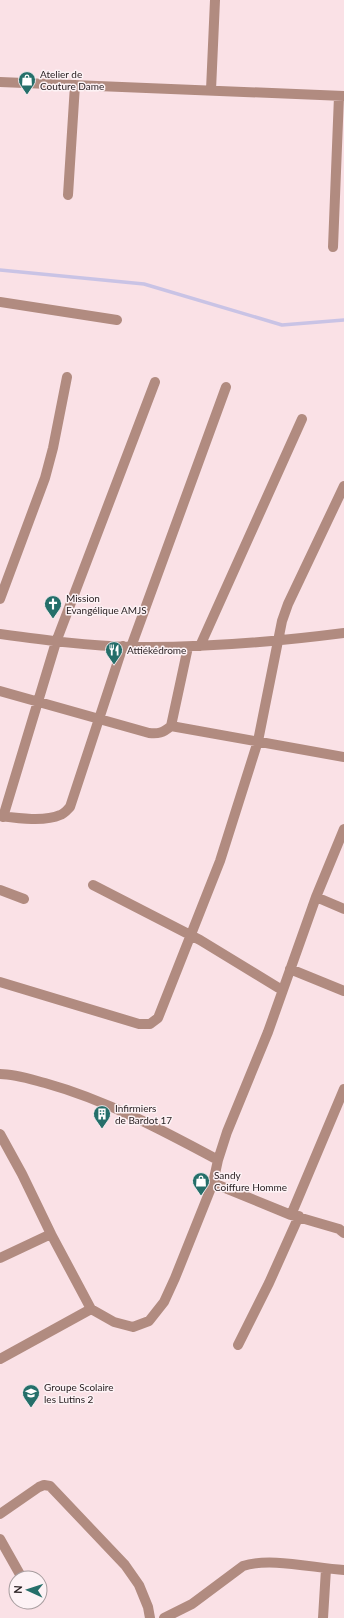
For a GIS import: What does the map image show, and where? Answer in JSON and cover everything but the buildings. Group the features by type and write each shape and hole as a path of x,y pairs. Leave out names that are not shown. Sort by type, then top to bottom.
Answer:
{"street":[{"path":"211,90 215,0"},
{"path":"0,82 341,96 333,247"},
{"path":"68,195 75,85"},
{"path":"0,302 116,320"},
{"path":"0,598 45,478 53,448 67,377"},
{"path":"154,382 56,642 1,816 48,818 61,815 70,807 100,719 226,387"},
{"path":"200,646 302,419"},
{"path":"0,982 139,1024 150,1024 158,1018 189,936 220,861 258,741 288,604 344,486"},
{"path":"0,634 56,642 127,647 188,647 344,633"},
{"path":"0,690 148,733 158,734 171,726 188,647"},
{"path":"171,726 344,757"},
{"path":"0,1134 91,1308 114,1322 132,1327 150,1322 164,1302 175,1278 213,1183 218,1160 227,1132 268,1032 316,898 344,829"},
{"path":"93,885 189,936 200,940 282,990"},
{"path":"0,890 24,899"},
{"path":"316,898 344,909"},
{"path":"290,968 344,991"},
{"path":"0,1074 20,1076 88,1097 129,1114 218,1160"},
{"path":"238,1345 269,1283 344,1089"},
{"path":"213,1183 295,1215 339,1229 344,1233"},
{"path":"0,1258 51,1234"},
{"path":"0,1359 91,1308"},
{"path":"0,1514 39,1487 44,1485 50,1486 125,1565 139,1586 148,1607 150,1618"},
{"path":"0,1539 17,1570"},
{"path":"164,1618 192,1604 242,1566 266,1562 344,1570"},
{"path":"323,1618 326,1569"}],"waterway":[{"path":"0,270 144,284 282,325 344,320"}],"place":[{"name":"Atelier de Couture Dame","path":"27,95"},
{"name":"Mission Evangélique AMJS","path":"53,619"},
{"name":"Attiékédrome","path":"114,665"},
{"name":"Infirmiers de Bardot 17","path":"102,1129"},
{"name":"Sandy Coiffure Homme","path":"201,1196"},
{"name":"Groupe Scolaire les Lutins 2","path":"31,1408"}]}
